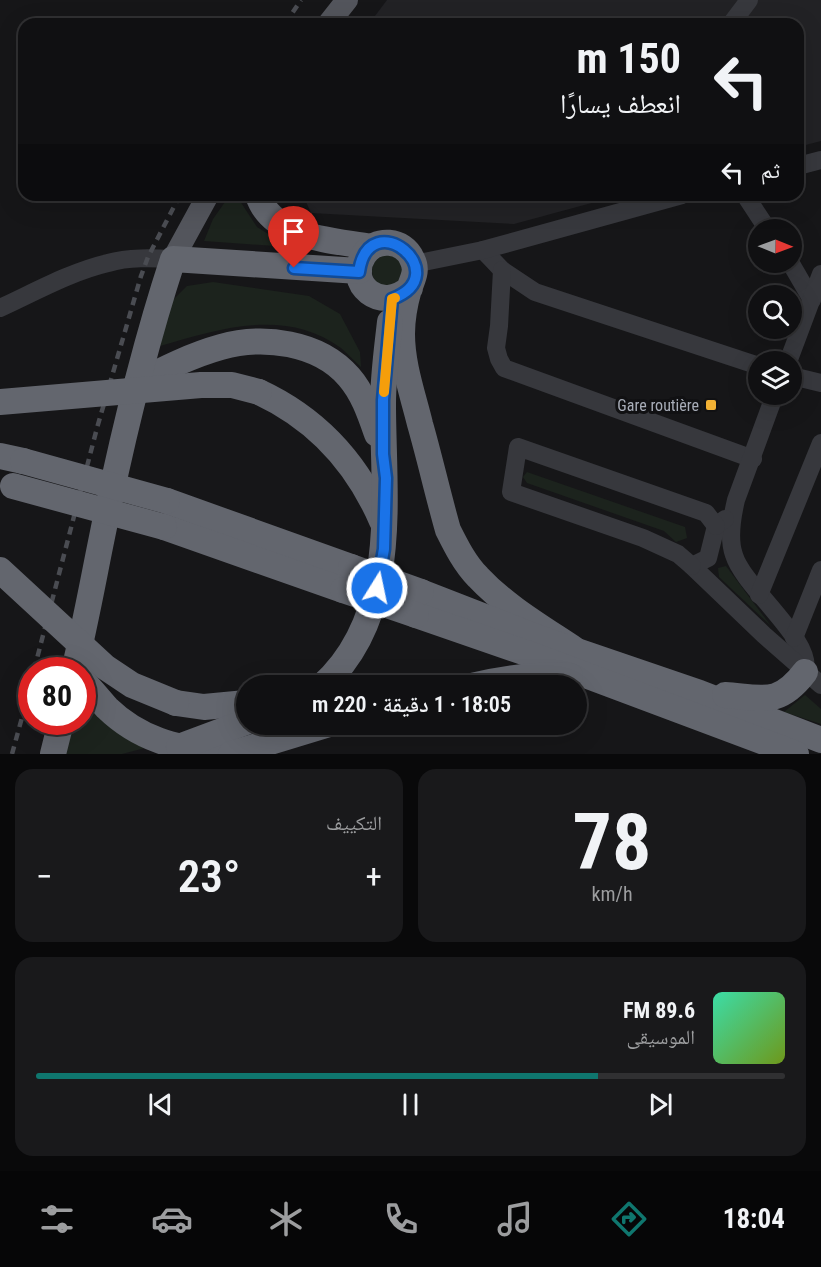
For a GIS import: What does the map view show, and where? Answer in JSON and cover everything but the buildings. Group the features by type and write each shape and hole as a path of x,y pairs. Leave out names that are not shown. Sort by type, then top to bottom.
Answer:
{"highway":[{"path":"261,201 269,215 284,226 302,233 371,247"},
{"path":"334,675 364,628 377,588 384,549 386,478 383,454 383,400 411,255 397,244 379,243 364,254 359,272 361,281 373,296 382,299 405,283"},
{"path":"77,657 137,383 151,326 173,259 359,272"},
{"path":"405,283 402,335 405,364 448,530 476,576 507,604 574,650"},
{"path":"137,383 177,363 224,346 253,342 298,346 328,359 350,377 368,410 383,454"},
{"path":"0,402 201,385 232,385 259,392 285,404 328,440 355,472 384,524"},
{"path":"12,458 166,501 347,578 418,604 608,683 796,754"},
{"path":"7,484 347,578"},
{"path":"0,570 105,667 132,685 176,703 204,707 236,704"},
{"path":"418,604 574,650 700,693 821,740"},
{"path":"324,675 347,656"},
{"path":"587,679 608,683"},
{"path":"700,693 772,698 813,679"},
{"path":"96,696 131,727 168,751 219,754"},
{"path":"168,751 236,726"},
{"path":"53,754 58,735"},
{"path":"231,754 293,735"}],"main road":[{"path":"333,18 347,0"},
{"path":"173,259 205,201"}],"street":[{"path":"736,18 749,0"},
{"path":"804,164 821,160"},
{"path":"405,283 483,250 660,201"},
{"path":"749,201 761,219"},
{"path":"483,250 502,270 534,292 748,362"},
{"path":"0,308 75,274 109,262 148,257 173,259"},
{"path":"502,270 496,348 498,359 504,368 753,459"},
{"path":"796,273 812,300"},
{"path":"792,351 821,274"},
{"path":"802,378 821,383"},
{"path":"772,405 736,500 731,538 734,556 759,595 778,615 794,638 804,654 813,679"},
{"path":"759,595 821,443"},
{"path":"716,526 706,513 518,447 511,492 643,538 678,554 813,679"},
{"path":"692,566 708,558 716,526 733,514"},
{"path":"794,638 821,570"}],"shaded area":[{"path":"387,0 821,0 821,141 804,145 804,18 374,18"},
{"path":"226,201 240,201 257,227 289,247 204,241 213,219"},
{"path":"306,201 599,201 514,224 311,213"},
{"path":"388,255 399,260 404,271 399,282 388,287 377,282 372,271 377,260"},
{"path":"213,282 309,296 340,314 360,352 361,367 341,348 320,335 298,328 275,325 228,328 160,346 170,303 187,286"},
{"path":"527,472 685,527 687,538 676,542 664,531 527,483 523,477"},
{"path":"726,566 771,626 719,577 718,568"},
{"path":"805,695 821,709 821,724 784,712"},
{"path":"96,703 145,748 122,754 63,754 68,735 96,735"}],"railway":[{"path":"289,18 301,0"},
{"path":"37,657 97,428 141,276 148,257 177,201"},
{"path":"12,754 18,732"}],"slow traffic":[{"path":"384,392 392,299 395,298"}],"place":[{"name":"Gare routière","path":"711,405"}],"route":[{"path":"294,268 359,272 364,254 379,243 388,242 405,249 411,255 414,264 414,280 410,288 402,295 392,299 383,400 383,454 386,478 384,549 377,588"}]}
